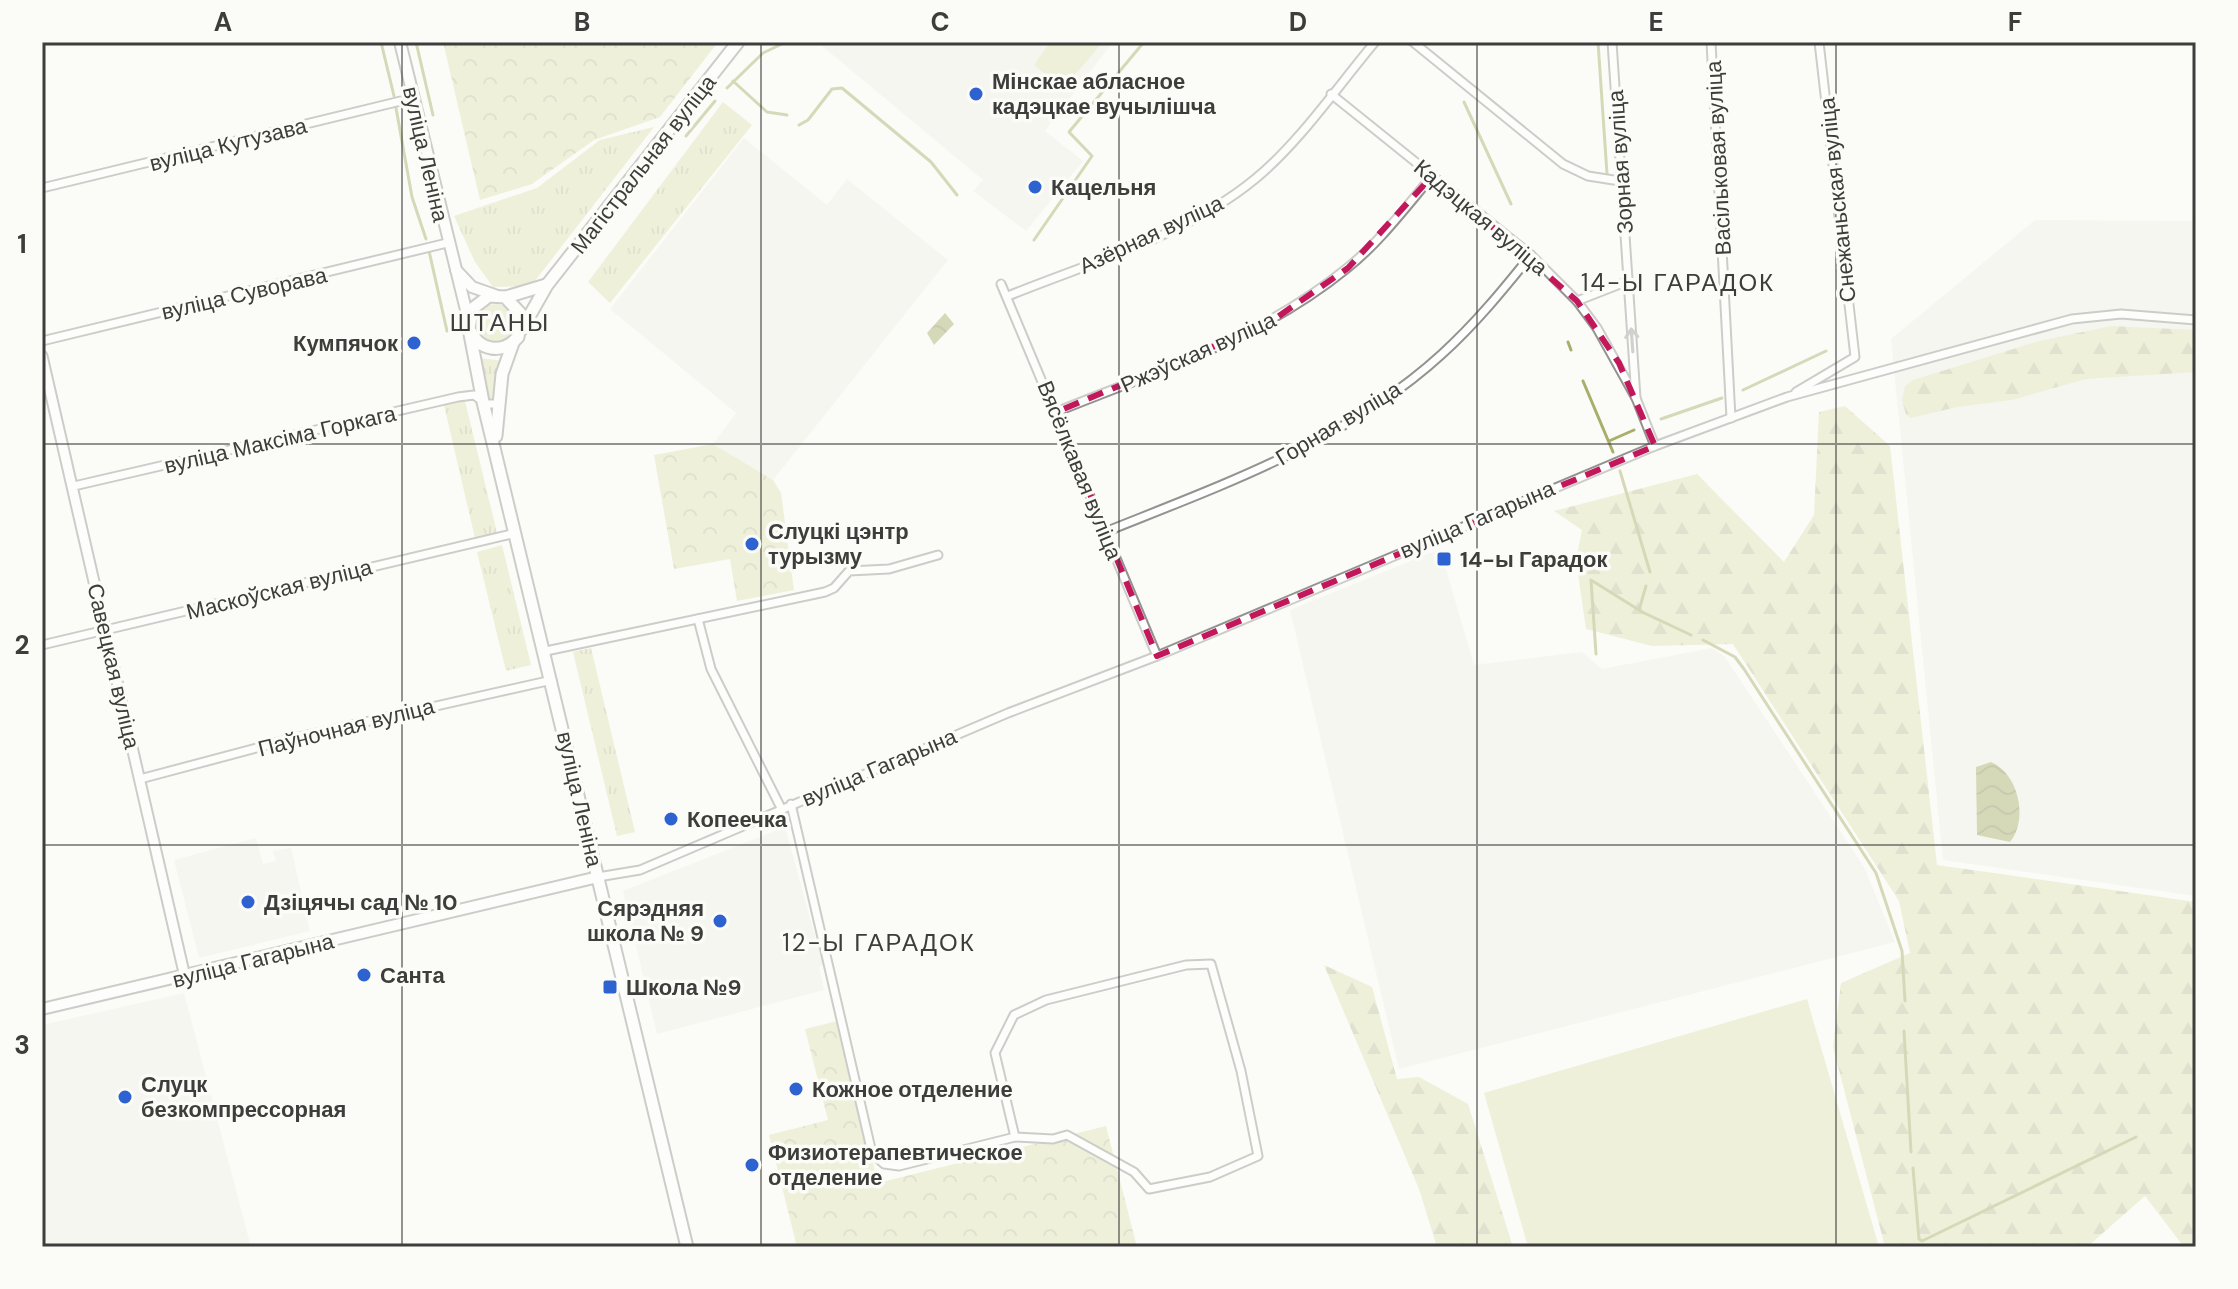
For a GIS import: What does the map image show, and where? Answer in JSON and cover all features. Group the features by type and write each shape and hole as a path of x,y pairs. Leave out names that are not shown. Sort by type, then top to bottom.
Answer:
{"main road":[{"name":"вуліца Леніна","path":"400,42 469,325 483,402 546,651 687,1247"},
{"name":"Магістральная вуліца","path":"522,329 547,285 738,42"},
{"path":"452,265 472,287 500,296 521,314 522,329 513,343 496,349 487,348 473,337 469,325 477,303 500,296 547,285"},
{"name":"вуліца Леніна","path":"496,444 497,404 513,343"},
{"name":"вуліца Гагарына","path":"42,1009 598,877"}],"street":[{"name":"Азёрная вуліца","path":"1008,296 1147,240 1234,195 1268,166 1375,42"},
{"path":"1413,42 1563,164 1588,176 1620,181"},
{"name":"Зорная вуліца","path":"1612,42 1636,398 1655,446"},
{"name":"Васільковая вуліца","path":"1711,42 1731,418"},
{"name":"Снежаньская вуліца","path":"1787,397 1855,357 1819,42"},
{"name":"Кадэцкая вуліца","path":"1331,94 1531,255 1577,301 1619,363 1636,398"},
{"name":"вуліца Кутузава","path":"42,188 413,98"},
{"name":"Ржэўская вуліца","path":"1056,412 1266,325 1348,268 1384,234 1433,175"},
{"name":"вуліца Суворава","path":"42,341 447,243"},
{"name":"Горная вуліца","path":"1105,532 1244,476 1368,410 1440,356 1480,317 1531,255"},
{"path":"1577,301 1628,281"},
{"name":"Вясёлкавая вуліца","path":"1001,284 1157,656"},
{"name":"вуліца Гагарына","path":"598,877 640,870 1008,713 1157,656 1655,446 1787,397 2072,319 2121,314 2196,320"},
{"name":"Савецкая вуліца","path":"42,356 185,977"},
{"name":"вуліца Максіма Горкага","path":"74,486 458,397 474,395 483,402 497,404"},
{"name":"Маскоўская вуліца","path":"42,645 516,533"},
{"path":"546,651 825,592 834,588 849,571 889,569 938,555"},
{"name":"вуліца Гагарына","path":"698,619 711,669 781,808"},
{"name":"Паўночная вуліца","path":"140,779 294,738 552,680"},
{"path":"791,804 872,1153 884,1164 899,1166 1015,1137 1053,1139 1067,1135 1134,1172 1149,1189 1210,1177 1258,1156 1241,1071 1211,964 1186,965 1046,1000 1014,1015 995,1053 1015,1137"}],"highlighted area":[{"path":"1433,175 1577,301 1619,363 1655,446 1157,656 1056,412 1266,325 1348,268"}],"shaded area":[{"name":"Мінскае абласное кадэцкае вучылішча","path":"825,42 1113,42 1045,131 1083,161 1026,231 973,191 983,180 822,46"},
{"path":"744,138 827,205 847,179 948,260 773,480 713,444 736,413 610,309"},
{"path":"2035,220 2196,221 2196,896 1943,860 1891,339"},
{"path":"1440,549 1474,665 1582,652 1602,669 1712,648 1725,657 1864,867 1895,942 1399,1069 1290,610"},
{"name":"Сярэдняя школа № 9","path":"785,827 823,965 819,967 824,990 657,1034 623,891"},
{"path":"256,838 263,864 276,861 273,851 291,848 310,931 199,958 174,860"},
{"path":"184,993 251,1247 42,1247 42,1025"}],"green space":[{"path":"443,42 718,42 660,117 594,140 532,184 480,200"},
{"path":"1050,42 1103,42 1061,87 1034,65"},
{"path":"723,102 752,125 610,303 588,282"},
{"path":"654,127 531,286 493,287 475,262 454,216 537,188 600,140"},
{"path":"496,304 510,310 516,324 510,338 496,344 482,338 476,324 482,310"},
{"path":"2111,326 2196,330 2196,372 2086,379 2012,400 1957,407 1911,418 1906,415 1902,400 1905,386 1913,380 2039,341"},
{"path":"480,358 504,361 493,397 488,401"},
{"path":"465,401 497,533 475,538 444,405"},
{"path":"1845,406 1890,446 1937,865 2196,902 2196,1247 2184,1247 2145,1196 2087,1247 1885,1247 1833,1047 1841,983 1910,953 1899,901 1733,644 1652,646 1586,629 1576,560 1582,530 1554,511 1697,474 1784,562 1814,515 1819,412"},
{"path":"713,444 773,480 781,493 794,590 737,601 730,559 674,569 654,455"},
{"path":"502,545 531,665 506,671 477,552"},
{"path":"591,648 635,832 617,836 573,652"},
{"path":"1324,965 1372,987 1397,1079 1419,1077 1468,1104 1513,1247 1437,1247 1419,1189"},
{"path":"1807,999 1879,1247 1528,1247 1484,1093"},
{"path":"837,1021 878,1183 1106,1126 1137,1247 797,1247 769,1135 828,1120 805,1029"}],"water":[{"path":"945,313 954,324 934,345 927,333"},
{"path":"1991,762 2008,776 2018,798 2019,821 2010,842 1977,835 1976,767"}],"waterway":[{"path":"381,42 394,96"},
{"path":"416,42 433,115"},
{"path":"727,88 763,53 786,42"},
{"path":"1034,240 1092,156 1069,132 1144,42"},
{"path":"1598,42 1607,174"},
{"path":"733,81 767,112 787,115"},
{"path":"799,125 808,120 832,89 842,88 931,162 957,195"},
{"path":"686,136 715,101"},
{"path":"1464,102 1511,204"},
{"path":"396,108 412,197 426,239"},
{"path":"429,251 447,331"},
{"path":"1568,342 1571,350"},
{"path":"1743,390 1826,351"},
{"path":"1583,381 1613,452"},
{"path":"1661,419 1722,398"},
{"path":"1609,441 1634,430"},
{"path":"1620,471 1650,572"},
{"path":"1596,654 1591,580 1639,610 1646,586"},
{"path":"1640,611 1691,635"},
{"path":"1703,640 1735,657 1744,669 1876,873 1902,951 1905,1001"},
{"path":"1904,1031 1911,1152"},
{"path":"1913,1168 1919,1239 1922,1241 2136,1137"}],"place":[{"name":"Мінскае абласное кадэцкае вучылішча","path":"976,94"},
{"name":"Кацельня","path":"1035,187"},
{"name":"Кумпячок","path":"414,343"},
{"name":"Слуцкі цэнтр турызму","path":"752,544"},
{"name":"14-ы Гарадок","path":"1444,559"},
{"name":"Копеечка","path":"671,819"},
{"name":"Дзіцячы сад № 10","path":"248,902"},
{"name":"Сярэдняя школа № 9","path":"720,921"},
{"name":"Санта","path":"364,975"},
{"name":"Школа №9","path":"610,987"},
{"name":"Кожное отделение","path":"796,1089"},
{"name":"Слуцк безкомпрессорная","path":"125,1097"},
{"name":"Физиотерапевтическое отделение","path":"752,1165"}],"district":[{"name":"14-Ы ГАРАДОК","path":"1678,283"},
{"name":"ШТАНЫ","path":"500,323"},
{"name":"12-Ы ГАРАДОК","path":"879,943"}]}
